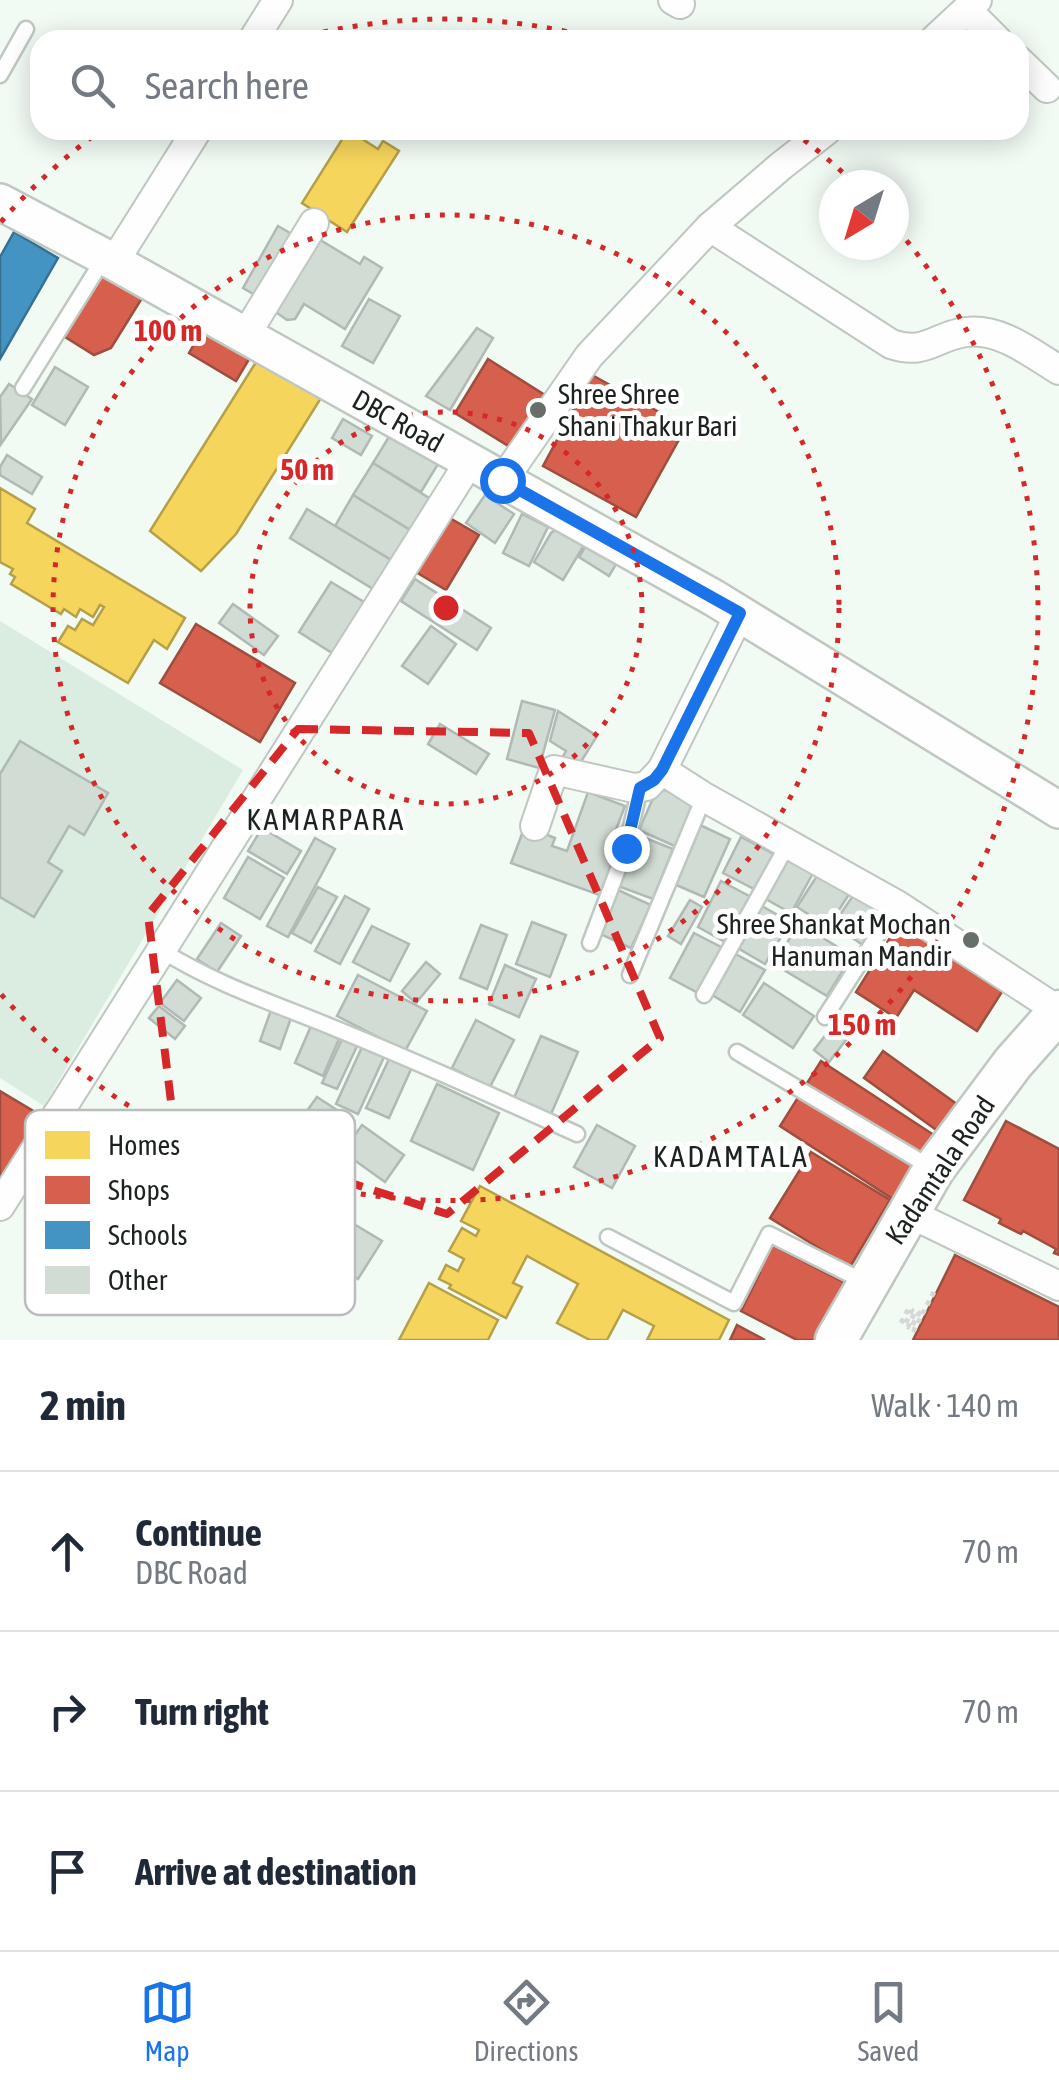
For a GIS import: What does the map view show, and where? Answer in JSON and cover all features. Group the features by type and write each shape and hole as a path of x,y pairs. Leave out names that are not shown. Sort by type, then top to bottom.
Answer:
{"main road":[{"name":"Kadamtala Road","path":"836,1340 934,1169 1013,1063 1059,1011"}],"street":[{"path":"259,30 278,0"},
{"path":"945,30 972,5 990,30"},
{"path":"1029,71 1047,88"},
{"path":"109,260 190,140"},
{"path":"502,480 589,356 710,227 814,140"},
{"name":"DBC Road","path":"2,209 109,260 740,613 1056,809"},
{"path":"245,336 314,223"},
{"path":"710,227 891,344 907,350 964,332 987,332 1005,338 1059,370"},
{"path":"60,1110 470,461"},
{"path":"535,826 554,770 625,787 640,788 654,780 740,613"},
{"path":"662,770 704,798 897,905 1059,1011"},
{"path":"0,1206 25,1166"},
{"path":"907,1212 1059,1286"}],"lane":[{"path":"0,75 26,29"},
{"path":"23,388 109,260"},
{"path":"590,942 626,848 640,788"},
{"path":"630,974 704,798"},
{"path":"704,995 788,844"},
{"path":"826,1017 897,905"},
{"path":"161,950 227,987 345,1032 577,1134"},
{"path":"737,1052 934,1169"},
{"path":"608,1237 734,1303 769,1234 868,1284"}],"path":[{"path":"902,1323 908,1308 912,1310 905,1325 915,1312 918,1314 914,1330 934,1292"}],"highlighted area":[{"path":"298,729 529,733 660,1038 447,1214 174,1126 148,915"}],"green space":[{"path":"0,621 243,770 44,1106 0,1078"}],"building: Homes":[{"path":"342,140 364,140 378,149 383,141 399,151 347,232 302,203"},
{"path":"258,359 321,398 236,534 201,571 150,531"},
{"path":"0,488 35,509 27,523 185,618 167,649 154,640 128,683 58,642 68,626 75,630 82,619 93,625 104,607 100,605 93,617 80,609 76,617 64,609 61,614 11,584 15,577 10,574 13,569 0,562"},
{"path":"480,1186 729,1320 719,1340 647,1340 654,1326 623,1310 607,1340 590,1340 557,1323 578,1284 527,1256 513,1283 522,1287 506,1318 449,1288 451,1285 439,1279 446,1265 458,1271 464,1259 449,1251 462,1228 476,1236 479,1230 461,1221"},
{"path":"429,1283 498,1320 488,1340 399,1340"}],"building: Shops":[{"path":"102,269 144,295 111,348 94,355 62,335"},
{"path":"204,327 251,356 236,381 189,353"},
{"path":"488,359 548,397 515,450 455,413"},
{"path":"592,375 686,427 636,517 543,466"},
{"path":"448,517 479,535 446,590 416,572"},
{"path":"196,624 295,683 260,742 160,683"},
{"path":"903,917 1007,984 977,1031 914,990 896,1018 856,992"},
{"path":"883,1051 961,1107 942,1134 864,1078"},
{"path":"821,1061 940,1139 899,1203 780,1126"},
{"path":"0,1091 32,1110 25,1110 25,1139 0,1180"},
{"path":"1006,1121 1059,1149 1059,1255 1054,1253 1056,1249 999,1223 1001,1219 964,1200"},
{"path":"811,1152 890,1200 850,1267 770,1218"},
{"path":"770,1244 845,1283 816,1340 797,1340 741,1311"},
{"path":"955,1255 1059,1307 1059,1340 913,1340"},
{"path":"737,1325 765,1340 730,1340"}],"building: Schools":[{"path":"14,232 58,258 0,359 0,257"}],"building: Other":[{"path":"278,226 295,236 260,298 243,288"},
{"path":"312,235 360,264 364,257 382,268 345,329 304,304 295,319 287,320 273,310"},
{"path":"369,299 400,316 373,363 342,346"},
{"path":"477,328 493,338 450,410 426,396"},
{"path":"55,367 88,387 65,425 32,405"},
{"path":"9,384 32,399 1,444 0,397"},
{"path":"343,419 372,436 361,455 332,438"},
{"path":"390,435 438,464 421,492 373,463"},
{"path":"7,455 42,477 32,494 0,475"},
{"path":"373,463 429,498 410,530 353,495"},
{"path":"353,495 410,530 391,560 335,526"},
{"path":"485,495 514,514 495,543 466,523"},
{"path":"307,509 391,560 373,589 290,538"},
{"path":"522,514 548,527 529,566 503,553"},
{"path":"566,523 589,537 563,580 534,562 551,533"},
{"path":"591,537 621,556 609,576 579,557"},
{"path":"415,579 491,628 477,650 401,601"},
{"path":"331,582 364,602 332,653 299,632"},
{"path":"233,604 278,636 264,655 219,623"},
{"path":"431,626 456,644 428,684 402,666"},
{"path":"522,701 555,710 539,768 507,759"},
{"path":"558,711 597,736 577,768 562,758 566,751 550,741"},
{"path":"440,724 489,754 476,774 428,744"},
{"path":"20,741 108,793 84,835 69,826 48,862 62,871 34,917 0,897 0,774"},
{"path":"658,787 695,803 677,847 639,830"},
{"path":"588,792 625,806 606,856 616,859 602,896 511,863 525,826 555,838 552,846 567,851"},
{"path":"700,825 730,839 704,897 674,884"},
{"path":"262,828 301,851 287,874 248,851"},
{"path":"638,835 673,849 653,899 618,886"},
{"path":"741,837 774,854 756,890 723,873"},
{"path":"315,838 335,849 288,937 267,926"},
{"path":"791,851 817,866 791,913 764,898"},
{"path":"248,857 284,878 260,919 224,898"},
{"path":"822,868 853,888 828,927 797,907"},
{"path":"721,881 751,897 727,943 698,927"},
{"path":"318,887 337,897 311,943 292,933"},
{"path":"859,887 888,907 863,945 833,925"},
{"path":"618,890 651,905 631,948 598,933"},
{"path":"345,896 369,909 340,964 315,951"},
{"path":"690,900 702,907 681,944 668,936"},
{"path":"760,905 790,922 765,964 736,947"},
{"path":"532,922 566,935 550,977 516,964"},
{"path":"221,923 241,936 217,972 197,959"},
{"path":"799,923 852,956 827,996 774,964"},
{"path":"481,925 507,935 487,989 460,978"},
{"path":"372,926 409,944 390,981 353,962"},
{"path":"694,933 723,948 700,994 670,978"},
{"path":"732,952 765,970 740,1012 709,993"},
{"path":"426,962 440,974 416,1003 402,991"},
{"path":"505,965 536,979 519,1017 489,1004"},
{"path":"358,975 427,1011 405,1051 337,1016"},
{"path":"177,980 201,998 184,1021 160,1003"},
{"path":"764,983 814,1016 793,1048 743,1015"},
{"path":"159,1006 185,1026 175,1039 149,1018"},
{"path":"271,1010 291,1018 280,1049 260,1041"},
{"path":"476,1020 514,1040 490,1087 452,1068"},
{"path":"311,1026 339,1039 323,1076 295,1063"},
{"path":"831,1028 846,1040 829,1062 814,1050"},
{"path":"541,1036 578,1052 551,1114 514,1098"},
{"path":"343,1037 358,1044 337,1089 322,1083"},
{"path":"362,1047 384,1057 358,1114 336,1104"},
{"path":"390,1057 412,1067 389,1118 366,1108"},
{"path":"437,1084 499,1113 473,1170 411,1141"},
{"path":"317,1097 337,1110 308,1110"},
{"path":"362,1125 404,1155 385,1182 355,1161 355,1135"},
{"path":"597,1125 635,1146 612,1188 574,1167"},
{"path":"355,1225 382,1241 358,1279 355,1277"}],"place":[{"name":"Shree Shree Shani Thakur Bari","path":"538,410"},
{"name":"Shree Shankat Mochan Hanuman Mandir","path":"971,940"}],"district":[{"name":"KAMARPARA","path":"326,820"},
{"name":"KADAMTALA","path":"731,1157"}],"route":[{"path":"502,480 740,613 662,770 640,788 626,848"}]}
